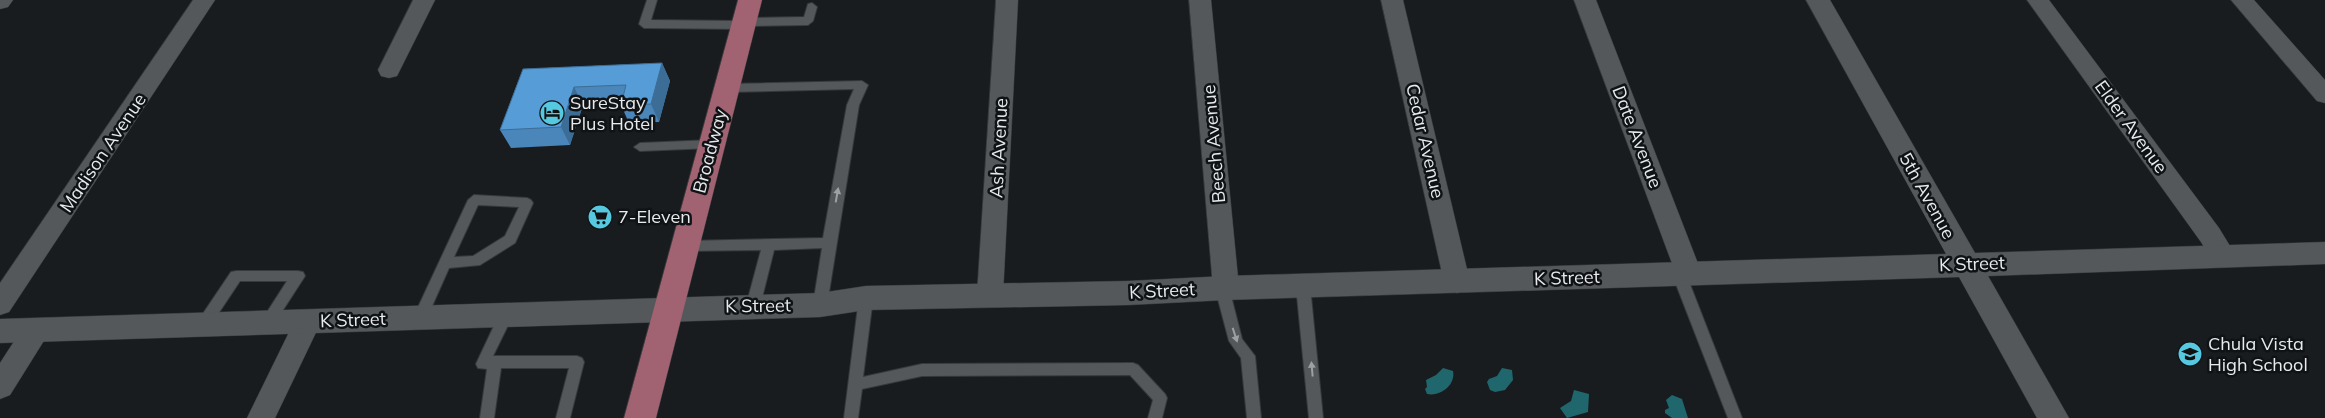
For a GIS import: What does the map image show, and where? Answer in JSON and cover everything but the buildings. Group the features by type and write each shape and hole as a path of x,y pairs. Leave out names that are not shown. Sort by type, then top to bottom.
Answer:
{"main road":[{"name":"Broadway","path":"640,418 746,16"}],"street":[{"name":"Madison Avenue","path":"0,304 204,0"},
{"path":"389,70 424,0"},
{"name":"Ash Avenue","path":"990,295 1007,0"},
{"name":"Beech Avenue","path":"1200,0 1224,288"},
{"name":"Cedar Avenue","path":"1392,0 1457,282"},
{"name":"Date Avenue","path":"1585,0 1684,274"},
{"name":"5th Avenue","path":"1818,0 2053,418"},
{"name":"Elder Avenue","path":"2038,0 2210,235 2223,256"},
{"path":"2242,0 2325,94"},
{"name":"K Street","path":"0,331 203,326 669,308 820,305 866,298 1128,293 1224,288 2325,253"},
{"path":"261,418 308,322"},
{"path":"0,387 36,331"}],"lane":[{"path":"652,0 644,24 746,16 808,21 812,7"},
{"path":"727,88 862,85 853,106 820,305"},
{"path":"640,147 712,144"},
{"path":"420,318 445,263 474,200 527,203 510,239 475,261 445,263"},
{"path":"685,246 829,243"},
{"path":"753,306 769,245"},
{"path":"1684,274 1735,418"},
{"path":"203,326 236,276 298,276 268,323"},
{"path":"1303,286 1316,418"},
{"path":"1224,288 1236,341 1248,356 1254,418"},
{"path":"851,418 866,298"},
{"path":"506,315 483,364 495,362 577,362 563,418"},
{"path":"487,418 495,362"},
{"path":"855,386 922,370 1133,369 1160,398 1156,418"}],"water":[{"path":"1443,368 1453,371 1450,385 1437,394 1427,394 1425,389 1427,387 1426,380 1436,375"},
{"path":"1502,368 1512,370 1513,380 1505,390 1495,392 1490,390 1487,382 1489,379 1497,376"},
{"path":"1574,390 1589,394 1588,412 1567,418 1560,408 1571,401"},
{"path":"1672,395 1682,399 1688,418 1672,418 1665,413 1665,410 1669,408 1666,400"}],"place":[{"name":"SureStay Plus Hotel","path":"552,113"},
{"name":"7-Eleven","path":"600,217"},
{"name":"Chula Vista High School","path":"2190,354"}]}
